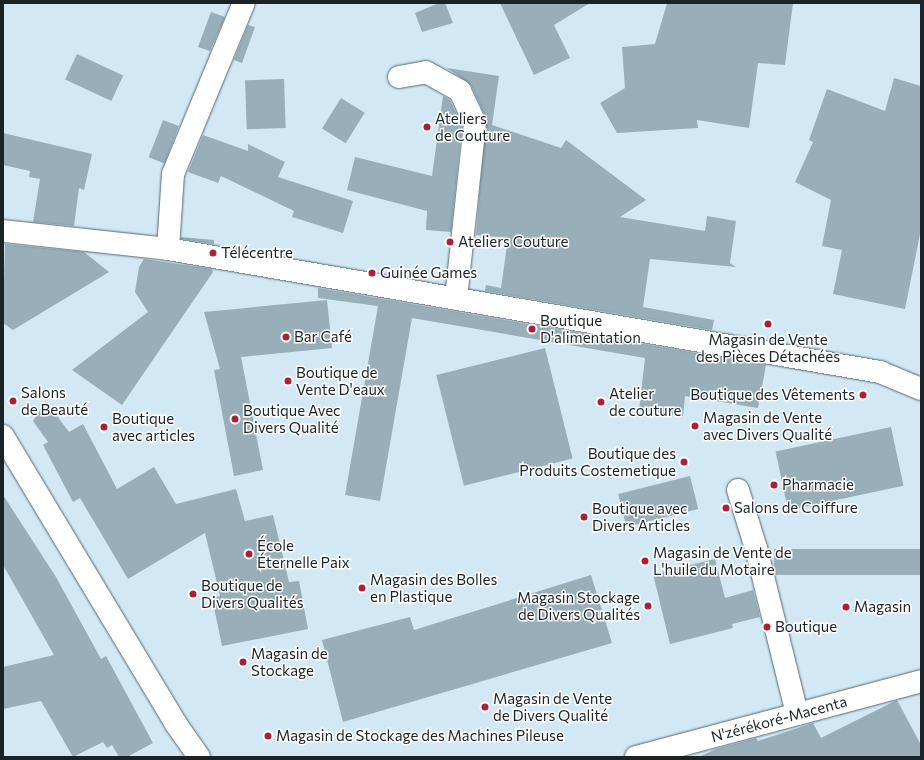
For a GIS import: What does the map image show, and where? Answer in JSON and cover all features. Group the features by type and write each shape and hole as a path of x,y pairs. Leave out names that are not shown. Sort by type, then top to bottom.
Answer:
{"main road":[{"path":"168,249 173,174 244,3"},
{"path":"399,77 426,72 460,91 475,123 456,299"},
{"path":"3,231 168,249 880,372 921,389"},
{"path":"3,436 176,724 199,757"},
{"path":"738,490 756,548 797,714"},
{"name":"N'zérékoré-Macenta","path":"636,757 684,751 797,714 921,681"}],"building":[{"path":"439,3 445,3 453,23 422,32 415,13"},
{"path":"500,3 590,3 554,25 570,58 534,75"},
{"path":"667,3 793,3 785,65 758,63 749,128 697,120 698,128 617,133 600,103 625,88 622,47 655,44"},
{"path":"211,12 225,17 210,51 198,47"},
{"path":"248,25 255,27 242,63 234,60"},
{"path":"77,54 123,76 111,101 65,79"},
{"path":"447,68 499,76 492,125 561,148 566,140 646,200 620,217 705,231 707,216 736,221 730,263 736,267 650,259 643,307 714,320 712,330 485,291 486,285 501,288 508,238 476,235 486,118 471,85"},
{"path":"894,78 921,86 921,229 905,309 833,294 842,250 822,246 831,200 795,182 813,142 809,140 827,89 885,111"},
{"path":"284,79 286,128 247,129 245,80"},
{"path":"443,96 450,100 462,125 451,232 426,230 427,211 347,190 355,157 432,176"},
{"path":"341,98 365,113 346,143 322,129"},
{"path":"163,120 179,126 165,163 149,157"},
{"path":"3,133 92,154 84,190 79,188 74,226 33,222 40,179 29,177 30,171 3,165"},
{"path":"203,135 248,151 248,144 285,162 278,177 353,201 343,233 292,217 294,211 221,176 218,183 188,172"},
{"path":"181,237 214,240 214,244 181,239"},
{"path":"5,244 84,252 109,272 13,330 3,323"},
{"path":"144,259 212,269 213,272 122,405 72,370 148,312 135,292 139,267"},
{"path":"318,288 766,365 758,408 685,396 683,416 639,411 645,358 412,318 380,501 345,495 378,306 318,298"},
{"path":"327,300 332,348 241,357 263,470 234,476 214,370 220,369 204,312"},
{"path":"545,348 573,459 464,486 436,375"},
{"path":"46,401 69,432 83,424 117,489 154,467 176,504 236,489 245,521 273,515 289,582 299,581 308,629 222,646 212,598 220,596 205,533 128,579 80,498 73,502 43,445 48,442 33,421"},
{"path":"891,427 903,486 788,510 776,452"},
{"path":"690,476 698,509 626,527 618,494"},
{"path":"3,495 56,577 101,659 106,656 153,743 127,757 119,757 112,745 107,748 103,742 73,757 41,701 3,709 3,667 54,655 3,565"},
{"path":"774,549 921,549 921,575 774,575"},
{"path":"715,559 725,598 753,590 760,617 732,624 733,628 670,644 653,574"},
{"path":"591,575 612,643 343,722 322,640 410,617 414,630"},
{"path":"897,700 921,745 921,757 699,757 716,749 756,738 758,741 813,723 821,738"}],"place":[{"name":"Ateliers de Couture","path":"427,127"},
{"name":"Ateliers Couture","path":"450,242"},
{"name":"Télécentre","path":"213,253"},
{"name":"Guinée Games","path":"372,273"},
{"name":"Magasin de Vente des Pièces Détachées","path":"768,324"},
{"name":"Boutique D'alimentation","path":"532,329"},
{"name":"Bar Café","path":"286,337"},
{"name":"Boutique de Vente D'eaux","path":"288,381"},
{"name":"Boutique des Vêtements","path":"863,395"},
{"name":"Salons de Beauté","path":"13,401"},
{"name":"Atelier de couture","path":"601,402"},
{"name":"Boutique Avec Divers Qualité","path":"235,419"},
{"name":"Magasin de Vente avec Divers Qualité","path":"695,426"},
{"name":"Boutique avec articles","path":"104,427"},
{"name":"Boutique des Produits Costemetique","path":"684,462"},
{"name":"Pharmacie","path":"774,485"},
{"name":"Salons de Coiffure","path":"726,508"},
{"name":"Boutique avec Divers Articles","path":"584,517"},
{"name":"École Éternelle Paix","path":"249,554"},
{"name":"Magasin de Vente de L'huile du Motaire","path":"645,561"},
{"name":"Magasin des Bolles en Plastique","path":"362,588"},
{"name":"Boutique de Divers Qualités","path":"193,594"},
{"name":"Magasin Stockage de Divers Qualités","path":"648,606"},
{"name":"Magasin","path":"846,607"},
{"name":"Boutique","path":"767,627"},
{"name":"Magasin de Stockage","path":"243,662"},
{"name":"Magasin de Vente de Divers Qualité","path":"485,707"},
{"name":"Magasin de Stockage des Machines Pileuse","path":"268,736"}]}
